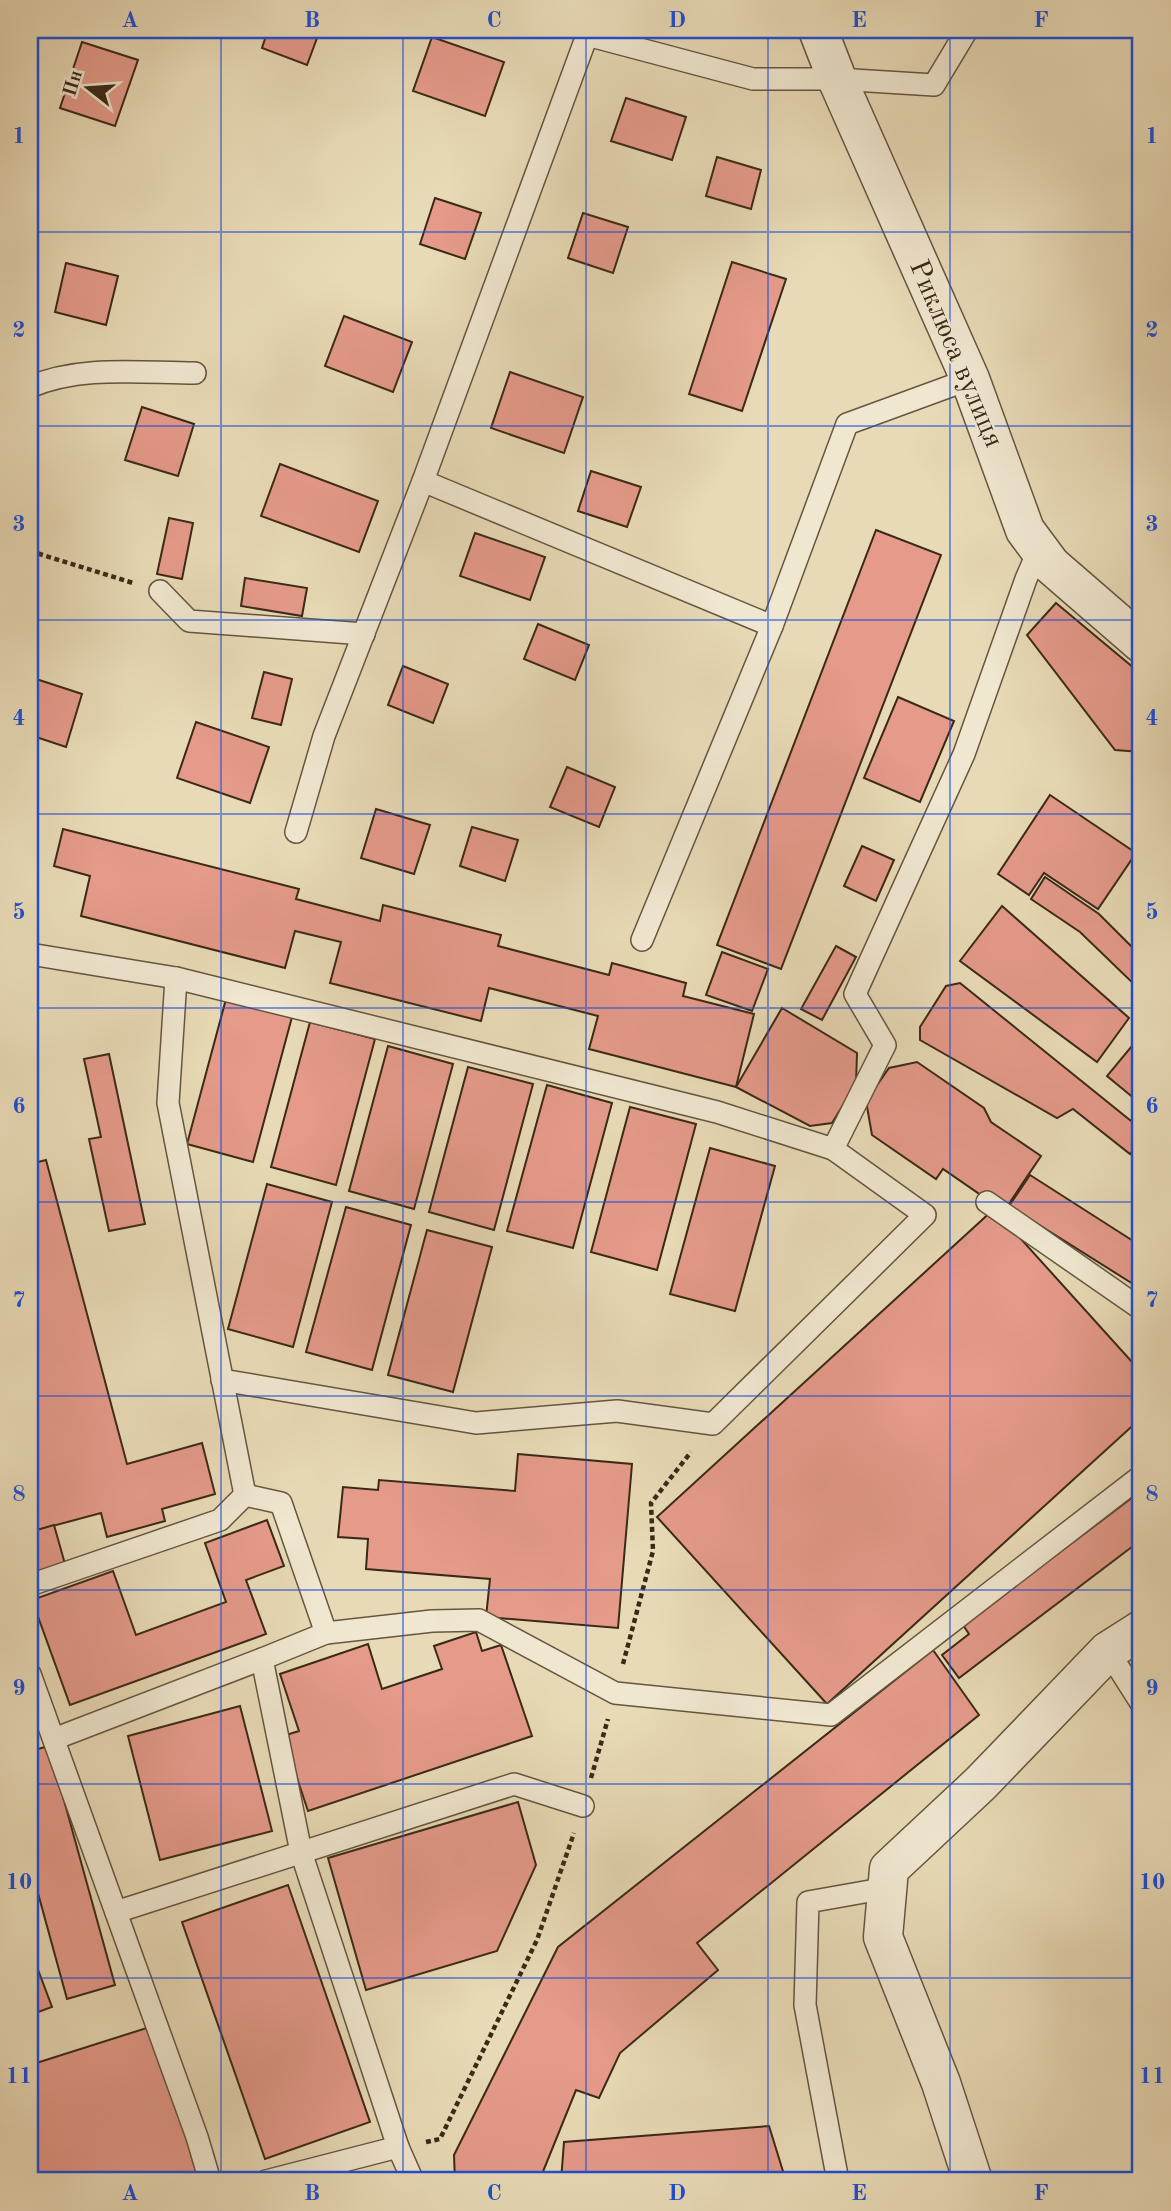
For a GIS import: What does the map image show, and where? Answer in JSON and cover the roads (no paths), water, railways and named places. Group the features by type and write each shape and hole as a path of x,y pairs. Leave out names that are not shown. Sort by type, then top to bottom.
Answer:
{"street":[{"name":"Риклюса вулиця","path":"818,30 837,79 970,379 1025,530 1051,565 1141,643"},
{"path":"973,2181 941,2082 883,1937 889,1869 981,1783 1108,1651 1141,1630"}],"lane":[{"path":"296,832 324,736 423,481 588,32 753,79 837,79 934,85 967,30"},
{"path":"30,387 47,380 88,373 195,373"},
{"path":"642,940 772,626 847,424 970,379"},
{"path":"423,481 772,626"},
{"path":"833,1149 885,1045 855,994 964,754 1039,549"},
{"path":"160,591 189,621 364,634"},
{"path":"30,954 176,978 717,1112 833,1149 925,1215 713,1424 617,1411 476,1423 222,1380"},
{"path":"176,978 168,1102 245,1495"},
{"path":"988,1202 1141,1309"},
{"path":"54,1739 326,1633 432,1621 479,1620 615,1693 831,1715 1141,1476"},
{"path":"30,1585 220,1520 245,1495"},
{"path":"245,1495 281,1503 326,1633"},
{"path":"1108,1651 1141,1703"},
{"path":"262,1659 301,1852 398,2147 413,2181"},
{"path":"30,1674 197,2137 210,2181"},
{"path":"116,1912 514,1784 583,1806"},
{"path":"838,2181 805,2005 808,1902 887,1888"},
{"path":"266,2181 398,2147"}]}
